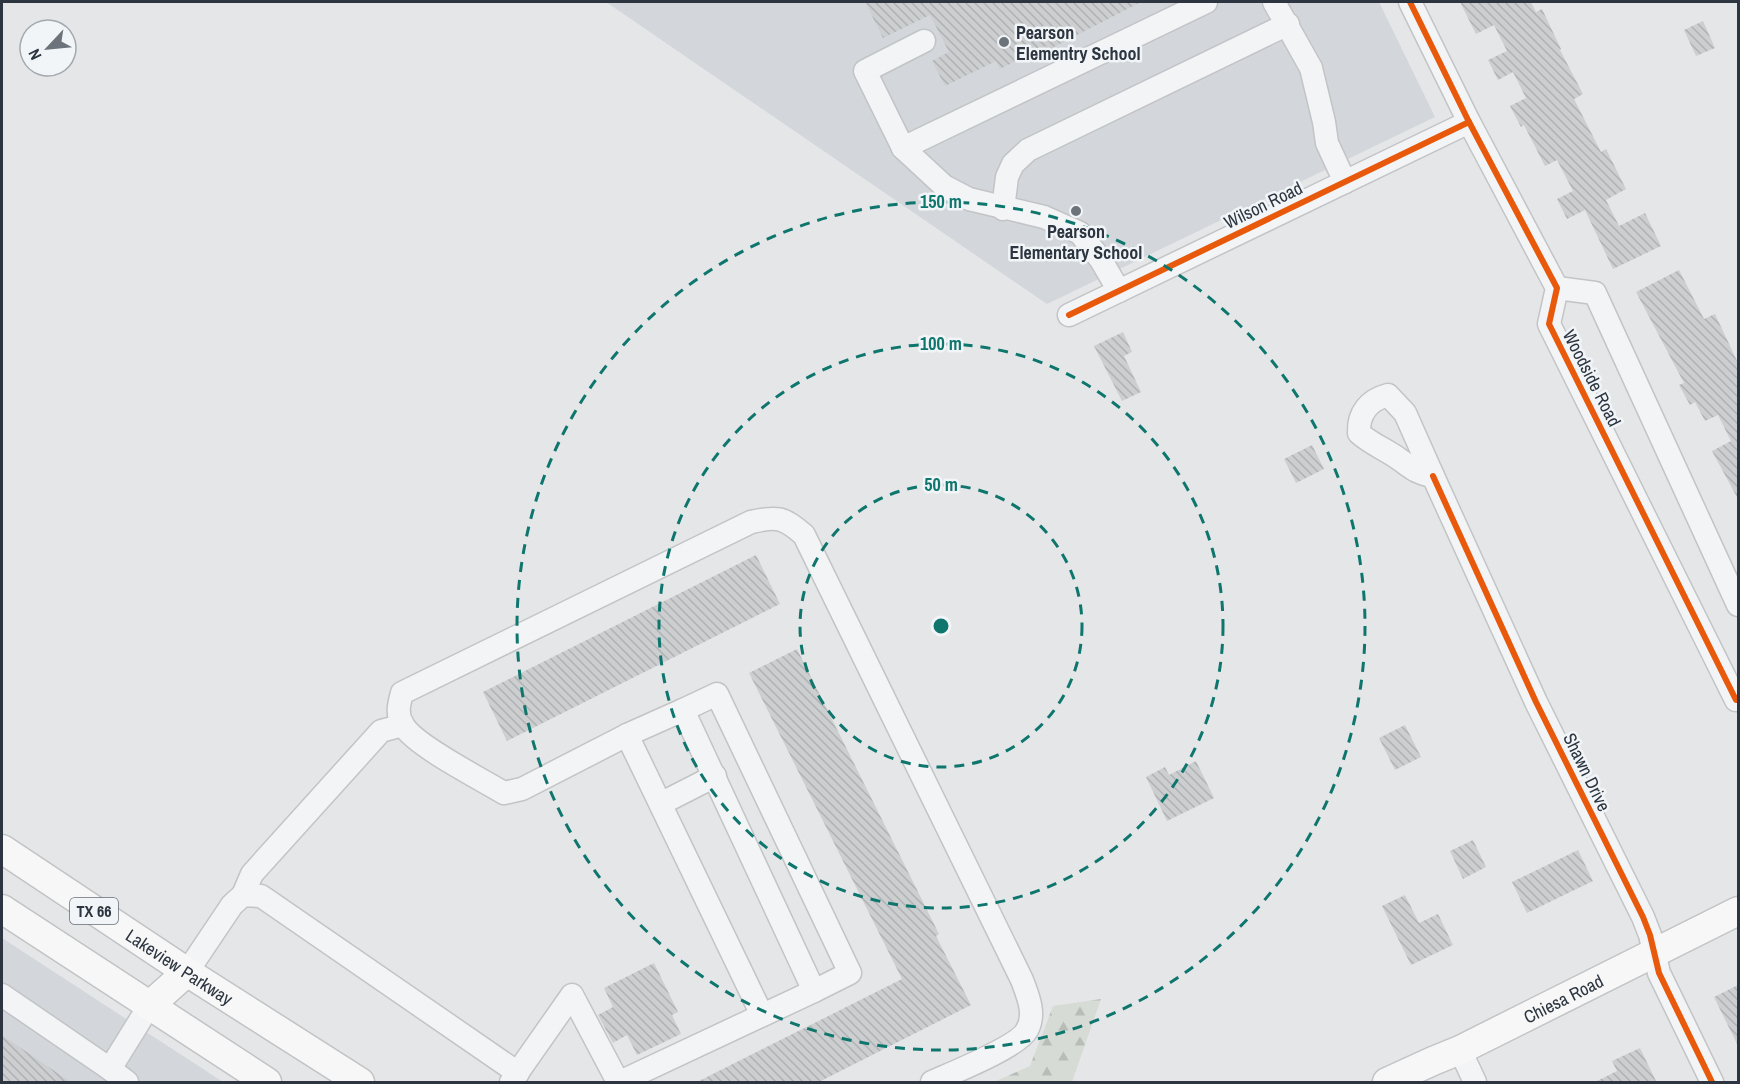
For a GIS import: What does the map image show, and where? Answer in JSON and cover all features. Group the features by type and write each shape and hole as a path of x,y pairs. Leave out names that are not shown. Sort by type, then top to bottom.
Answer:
{"main road":[{"name":"Lakeview Parkway","path":"2,849 360,1083"},
{"name":"TX 66","path":"2,909 267,1083"},
{"name":"Chiesa Road","path":"1387,1083 1460,1050 1738,910"},
{"path":"150,1006 187,972"}],"street":[{"path":"903,148 1206,2"},
{"path":"1274,2 1311,68 1327,143 1345,182"},
{"path":"1410,2 1469,122 1557,288"},
{"path":"1003,208 1007,177 1012,164 1028,150 1288,24"},
{"path":"924,41 865,71 903,148 944,186 969,199 1044,217 1080,233 1101,260 1119,291"},
{"name":"Wilson Road","path":"1069,315 1469,122"},
{"name":"Woodside Road","path":"1738,605 1594,293 1557,288 1549,324 1738,700"},
{"name":"Shawn Drive","path":"1433,476 1536,702 1643,917 1659,973 1712,1083"},
{"path":"243,895 261,896 515,1078 572,995 619,1083 850,973 717,694 627,735 522,789 504,793 419,742 403,725 398,709 402,693 751,522 770,518 787,520 804,535 1022,980 1031,1005 1027,1030 1017,1042 932,1083"},
{"path":"683,710 814,990"},
{"path":"187,972 232,905 243,895 252,874 381,731 403,725"},
{"path":"627,735 662,803 762,1015"},
{"path":"662,803 714,776"},
{"path":"2,995 118,1076 150,1006"},
{"path":"1460,1050 1475,1083"}],"shaded area":[{"name":"Pearson Elementary School","path":"606,2 1379,2 1435,117 1047,304"},
{"path":"2,938 223,1082 2,1082"}],"green space":[{"path":"1101,999 1072,1082 994,1082 1030,1066 1053,1006"}],"building":[{"name":"Pearson Elementry School","path":"865,2 1141,2 1048,50 1046,46 1000,69 996,61 945,86 932,61 949,52 930,15 883,38"},
{"path":"1460,2 1531,2 1536,12 1542,9 1583,94 1574,99 1601,152 1606,149 1626,189 1606,200 1619,226 1645,213 1661,246 1613,269 1585,210 1567,219 1557,199 1573,191 1557,160 1545,166 1524,125 1521,127 1510,106 1526,98 1513,72 1498,80 1488,60 1507,51 1494,25 1476,34"},
{"path":"1703,21 1715,48 1696,56 1684,30"},
{"path":"1679,270 1704,319 1715,314 1738,363 1738,499 1712,451 1731,441 1718,415 1705,421 1695,402 1690,405 1679,385 1684,383 1636,292"},
{"path":"1123,332 1132,352 1124,356 1141,392 1122,401 1094,346"},
{"path":"1312,445 1324,469 1296,483 1284,459"},
{"path":"756,555 780,604 507,741 483,692"},
{"path":"797,649 939,934 936,936 971,1005 817,1083 695,1083 902,979 749,673"},
{"path":"1405,725 1421,757 1395,770 1379,738"},
{"path":"1196,761 1214,798 1167,821 1146,777 1165,767 1169,775"},
{"path":"1473,840 1486,867 1463,879 1450,851"},
{"path":"1578,850 1593,881 1527,913 1512,882"},
{"path":"1405,895 1419,923 1438,914 1453,945 1411,965 1382,906"},
{"path":"654,963 678,1012 672,1015 681,1034 637,1055 627,1035 613,1043 598,1015 613,1007 604,988"},
{"path":"1738,985 1738,1046 1714,997"},
{"path":"2,1035 72,1083 2,1083"},
{"path":"1640,1048 1657,1083 1593,1083 1617,1071 1612,1061"}],"cycle path":[{"path":"1410,2 1469,122 1557,288 1549,324 1738,700"},
{"path":"1069,315 1469,122"},
{"path":"1433,476 1536,702 1643,917 1659,973 1712,1082"}],"place":[{"name":"Pearson Elementry School","path":"1004,42"},
{"name":"Pearson Elementary School","path":"1076,211"}]}
